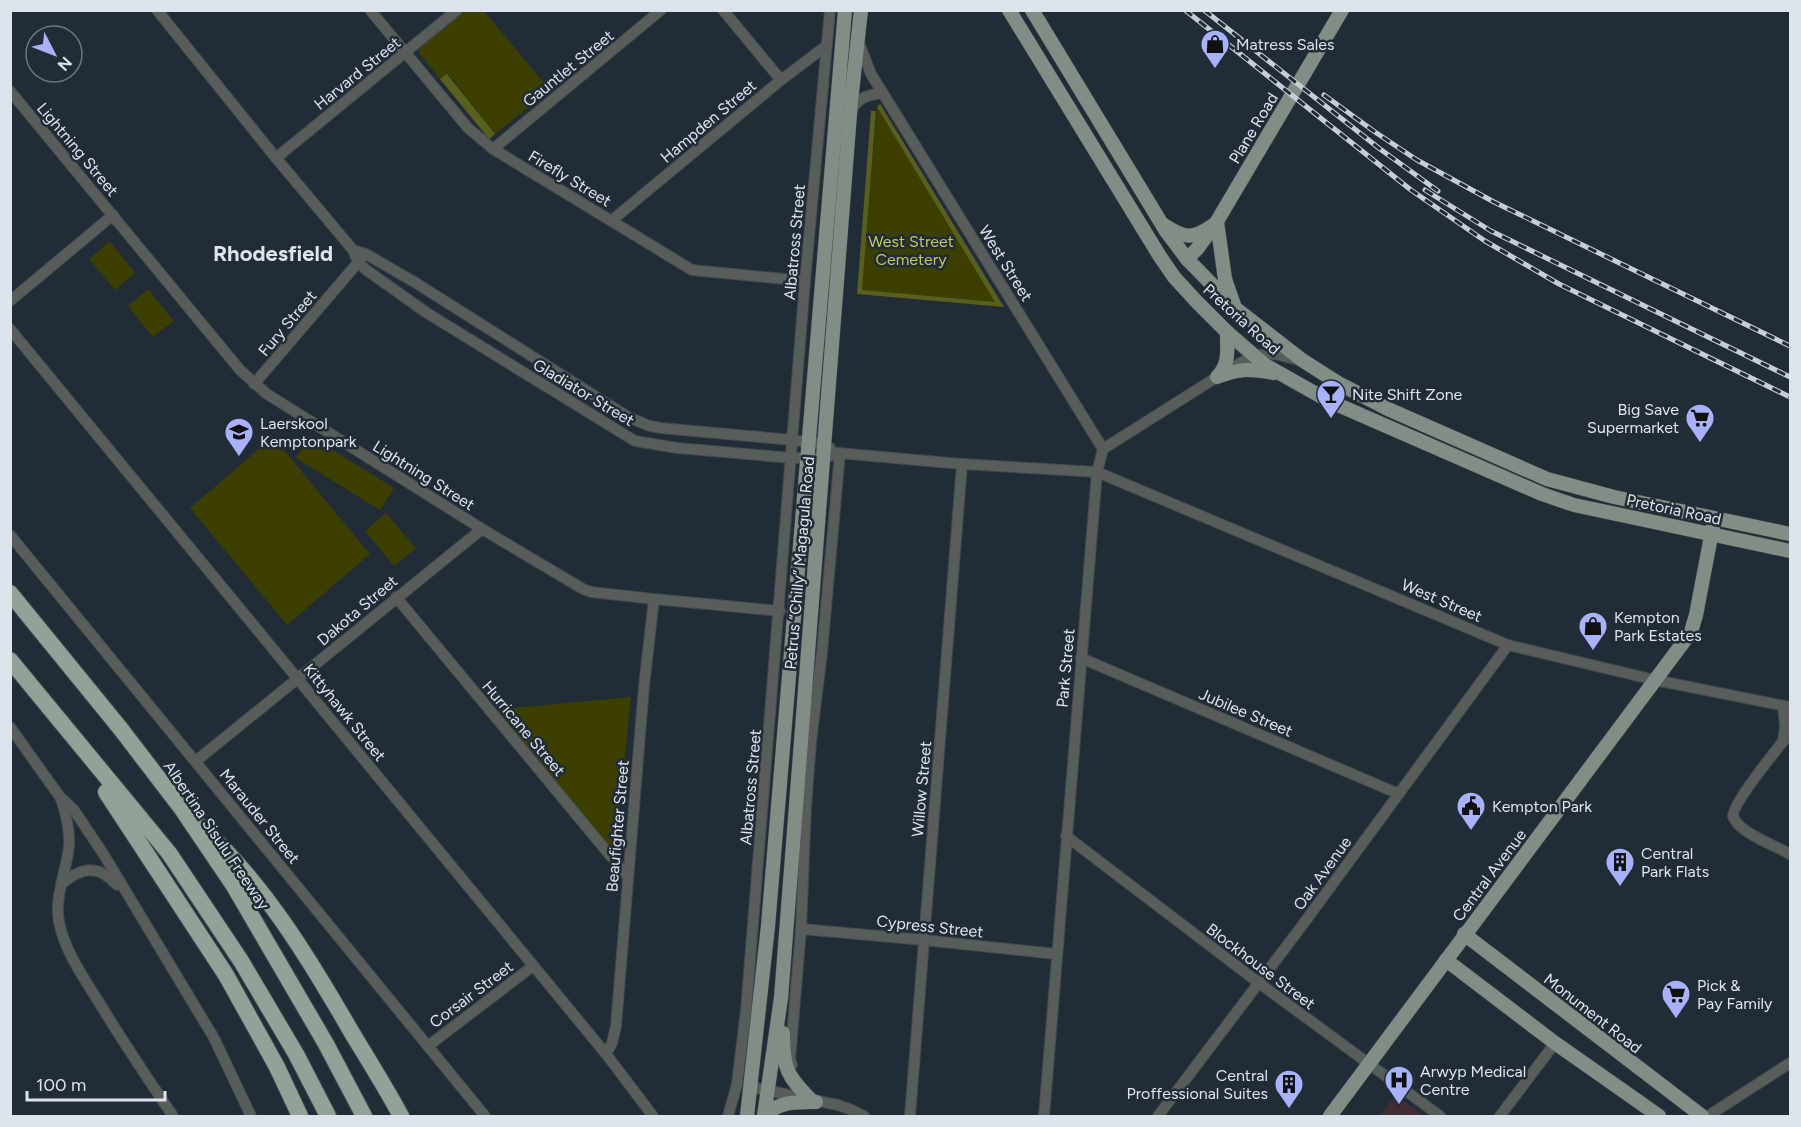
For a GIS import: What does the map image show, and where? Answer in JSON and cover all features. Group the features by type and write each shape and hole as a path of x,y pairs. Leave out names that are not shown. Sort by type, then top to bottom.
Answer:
{"highway":[{"name":"Albertina Sisulu Freeway","path":"10,594 120,728 182,809 234,886 326,1044 364,1116"},
{"path":"10,660 169,854 241,961 296,1054 328,1116"},
{"path":"56,717 226,975 277,1067 300,1116"},
{"path":"182,809 221,844 255,883 333,999 401,1116"}],"main road":[{"name":"Petrus “Chilly” Magagula Road","path":"747,1116 768,926 844,10"},
{"name":"Petrus “Chilly” Magagula Road","path":"764,1116 781,998 851,111 861,10"},
{"name":"Pretoria Road","path":"1009,10 1158,255 1197,302 1265,365 1329,401 1542,494 1574,505 1791,551"},
{"name":"Pretoria Road","path":"1032,10 1160,222 1187,259 1235,308 1302,360 1338,383 1388,409 1547,479 1580,489 1791,534"},
{"name":"Plane Road","path":"1187,259 1216,223 1342,10"},
{"path":"1160,222 1174,231 1193,236 1200,235 1216,223 1225,279 1235,308"},
{"path":"1158,255 1174,261 1187,259 1189,279 1197,302"},
{"path":"1217,376 1228,359 1227,332"},
{"path":"1217,376 1247,369 1283,376"},
{"name":"Central Avenue","path":"1330,1116 1692,630 1714,518"},
{"name":"Monument Road","path":"1464,934 1702,1116"},
{"path":"1446,960 1659,1116"},
{"path":"781,998 784,1062 792,1080 814,1101"},
{"path":"739,1116 751,1088"},
{"path":"764,1116 785,1103 814,1101"}],"street":[{"name":"Gladiator Street","path":"157,10 276,158 362,258 438,296 630,418 661,428 793,440 809,443 824,452 962,464 1097,472"},
{"name":"Firefly Street","path":"370,10 468,128 493,149 692,270 805,281"},
{"name":"Harvard Street","path":"276,158 457,10"},
{"name":"Gauntlet Street","path":"493,149 662,10"},
{"path":"723,10 781,80"},
{"name":"Albatross Street","path":"728,1116 737,1084 746,1010 805,281 830,10"},
{"name":"West Street","path":"859,43 871,74 1103,449"},
{"name":"Hampden Street","path":"611,221 781,80 826,46"},
{"name":"Lightning Street","path":"10,92 240,370 254,384 274,398 482,529 583,589 591,592 654,599 780,610"},
{"path":"851,111 863,97 883,93"},
{"path":"10,301 113,215"},
{"name":"Gladiator Street","path":"362,258 374,277 427,313 623,434 640,442 677,448 792,459 808,459 824,452"},
{"name":"Fury Street","path":"254,384 362,258"},
{"path":"427,313 438,296"},
{"name":"Kittyhawk Street","path":"10,329 606,1054 653,1116"},
{"path":"1103,449 1254,355 1275,354 1302,360"},
{"path":"623,434 630,418"},
{"path":"719,452 720,434"},
{"name":"Park Street","path":"1044,1116 1097,472 1103,449"},
{"path":"795,1074 790,1060 801,929 806,806 839,453"},
{"name":"Willow Street","path":"910,1116 962,464"},
{"name":"West Street","path":"1097,472 1508,645 1655,680 1787,707"},
{"name":"Dakota Street","path":"196,761 482,529"},
{"name":"Marauder Street","path":"10,535 485,1116"},
{"name":"Hurricane Street","path":"396,597 628,877"},
{"name":"Beaufighter Street","path":"606,1054 612,1043 615,1026 644,686 654,599"},
{"name":"Oak Avenue","path":"1158,1116 1508,645"},
{"name":"Jubilee Street","path":"1081,658 1399,794"},
{"path":"1787,707 1785,726 1787,737 1733,808 1732,814 1745,830 1791,854"},
{"path":"10,727 60,797 74,810 104,855 214,1038 251,1116"},
{"path":"60,797 69,836 68,855 58,907 59,921 72,958 172,1116"},
{"name":"Blockhouse Street","path":"1066,836 1368,1065 1440,1116"},
{"path":"61,884 78,872 92,870 100,872 109,876 133,903"},
{"name":"Cypress Street","path":"801,929 1056,954"},
{"name":"Corsair Street","path":"428,1046 533,966"},
{"path":"1500,1116 1555,1042"},
{"path":"1708,1116 1791,1063"},
{"path":"751,1088 838,1105 864,1116"}],"shaded area":[{"name":"Arwyp Medical Centre","path":"1396,1095 1424,1116 1380,1116"}],"green space":[{"path":"463,11 484,11 550,90 495,134 448,74 440,79 419,53 418,47"},
{"path":"447,74 495,134 489,139 440,79"},
{"path":"880,104 1004,307 857,294 871,111 876,111 862,290 995,302 877,107"},
{"name":"West Street Cemetery","path":"877,107 996,302 861,291"},
{"path":"110,241 135,273 115,290 89,259"},
{"path":"148,289 174,321 153,337 128,306"},
{"path":"310,436 394,488 380,510 296,458"},
{"path":"273,437 370,554 287,625 190,508"},
{"path":"386,513 416,548 394,566 365,531"},
{"path":"631,697 614,865 493,710"}],"railway":[{"path":"1185,10 1411,190 1485,241 1559,284 1790,397"},
{"path":"1204,10 1380,149 1438,191"},
{"path":"1324,95 1417,160 1494,202 1790,346"},
{"path":"1425,190 1491,231 1790,377"}],"place":[{"name":"Matress Sales","path":"1215,70"},
{"name":"Nite Shift Zone","path":"1331,420"},
{"name":"Big Save Supermarket","path":"1700,444"},
{"name":"Laerskool Kemptonpark","path":"239,458"},
{"name":"Kempton Park Estates","path":"1593,652"},
{"name":"Kempton Park","path":"1471,832"},
{"name":"Central Park Flats","path":"1620,888"},
{"name":"Pick & Pay Family","path":"1676,1020"},
{"name":"Arwyp Medical Centre","path":"1399,1106"},
{"name":"Central Proffessional Suites","path":"1289,1110"}],"district":[{"name":"Rhodesfield","path":"273,253"}]}
